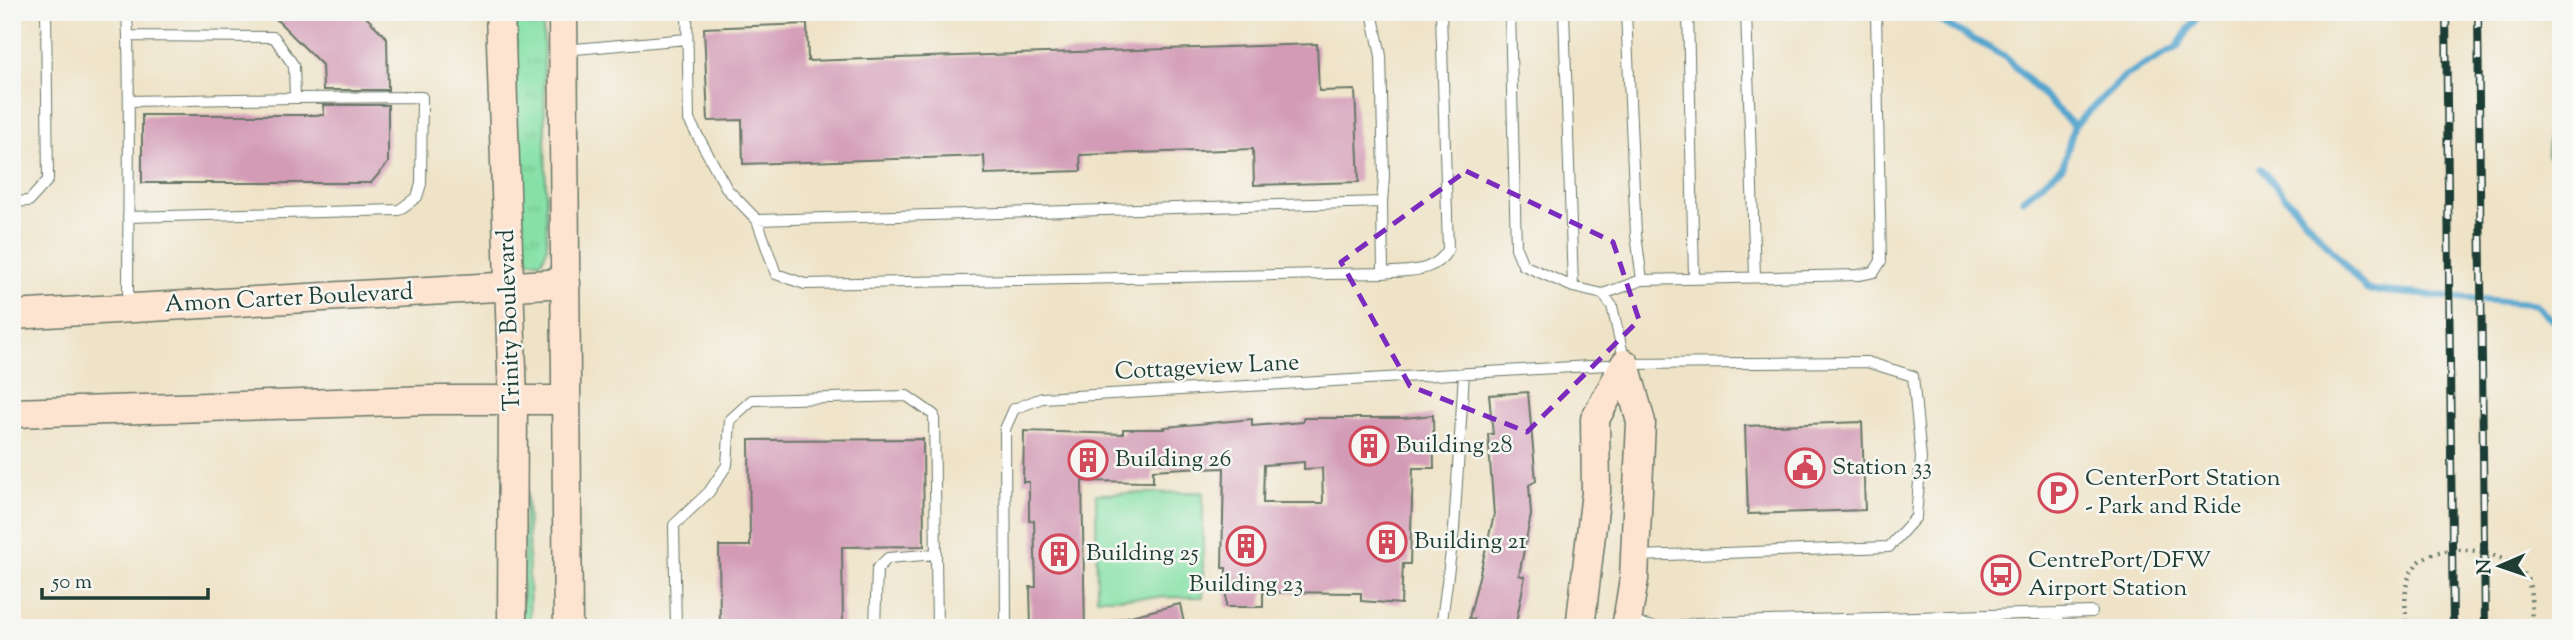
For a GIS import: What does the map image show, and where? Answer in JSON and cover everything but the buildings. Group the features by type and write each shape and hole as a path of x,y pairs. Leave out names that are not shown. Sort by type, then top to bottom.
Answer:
{"street":[{"name":"Trinity Boulevard","path":"500,12 513,400 512,628"},
{"path":"563,12 568,628"},
{"name":"Amon Carter Boulevard","path":"12,315 566,283"},
{"path":"1625,364 1641,422 1635,556 1627,625"},
{"path":"1580,628 1596,492 1595,419 1625,364"},
{"path":"12,413 566,400"}],"lane":[{"path":"12,202 29,201 48,180 46,12"},
{"path":"127,12 128,308"},
{"path":"687,12 689,120 727,189 757,220 776,274 805,284 1383,272 1431,268 1441,261 1448,250 1441,12"},
{"path":"1371,12 1381,56 1383,272"},
{"path":"1510,12 1516,248 1523,265 1573,287 1603,294 1642,280 1858,275 1874,272 1881,261 1876,12"},
{"path":"1564,12 1573,287"},
{"path":"1626,12 1636,235 1642,280"},
{"path":"1688,12 1694,278"},
{"path":"1746,12 1755,276"},
{"path":"128,36 274,37 294,66 295,98"},
{"path":"564,50 687,39"},
{"path":"128,216 399,210 417,197 421,184 422,97 129,101"},
{"path":"757,220 1382,202"},
{"path":"1603,294 1612,306 1625,364"},
{"name":"Cottageview Lane","path":"1006,628 1005,429 1014,409 1042,398 1625,364 1867,362 1913,376 1921,458 1916,517 1889,547 1635,556"},
{"path":"1441,628 1454,528 1464,373"},
{"path":"676,628 674,525 709,492 727,465 730,420 752,400 907,397 934,415 937,628"},
{"path":"876,628 877,569 888,558 936,554"},
{"path":"1673,628 1695,623 2092,612"},
{"path":"2058,613 2059,628"},
{"path":"1627,625 1658,628"}],"path":[{"path":"2406,628 2406,590 2411,572 2421,558 2438,551 2504,557 2517,567 2528,582 2532,628"}],"highlighted area":[{"path":"1466,171 1613,242 1639,320 1527,432 1410,386 1341,262"}],"green space":[{"path":"515,12 543,12 547,248 542,261 517,261"},
{"path":"2555,12 2561,12 2561,176 2547,156"},
{"path":"526,439 530,628 522,628"},
{"path":"1203,492 1203,597 1097,598 1096,494"}],"waterway":[{"path":"2023,199 2063,166 2074,126 2125,76 2177,47 2200,12"},
{"path":"1931,16 2004,56 2074,126"},
{"path":"2261,169 2367,290 2535,304 2561,328"}],"railway":[{"path":"2446,12 2453,628"},
{"path":"2478,12 2485,628"}],"place":[{"name":"Building 28","path":"1369,446"},
{"name":"Building 26","path":"1088,460"},
{"name":"Station 33","path":"1805,468"},
{"name":"CenterPort Station - Park and Ride","path":"2058,493"},
{"name":"Building 21","path":"1387,542"},
{"name":"Building 23","path":"1246,546"},
{"name":"Building 25","path":"1059,554"},
{"name":"CentrePort/DFW Airport Station","path":"2001,575"}]}
